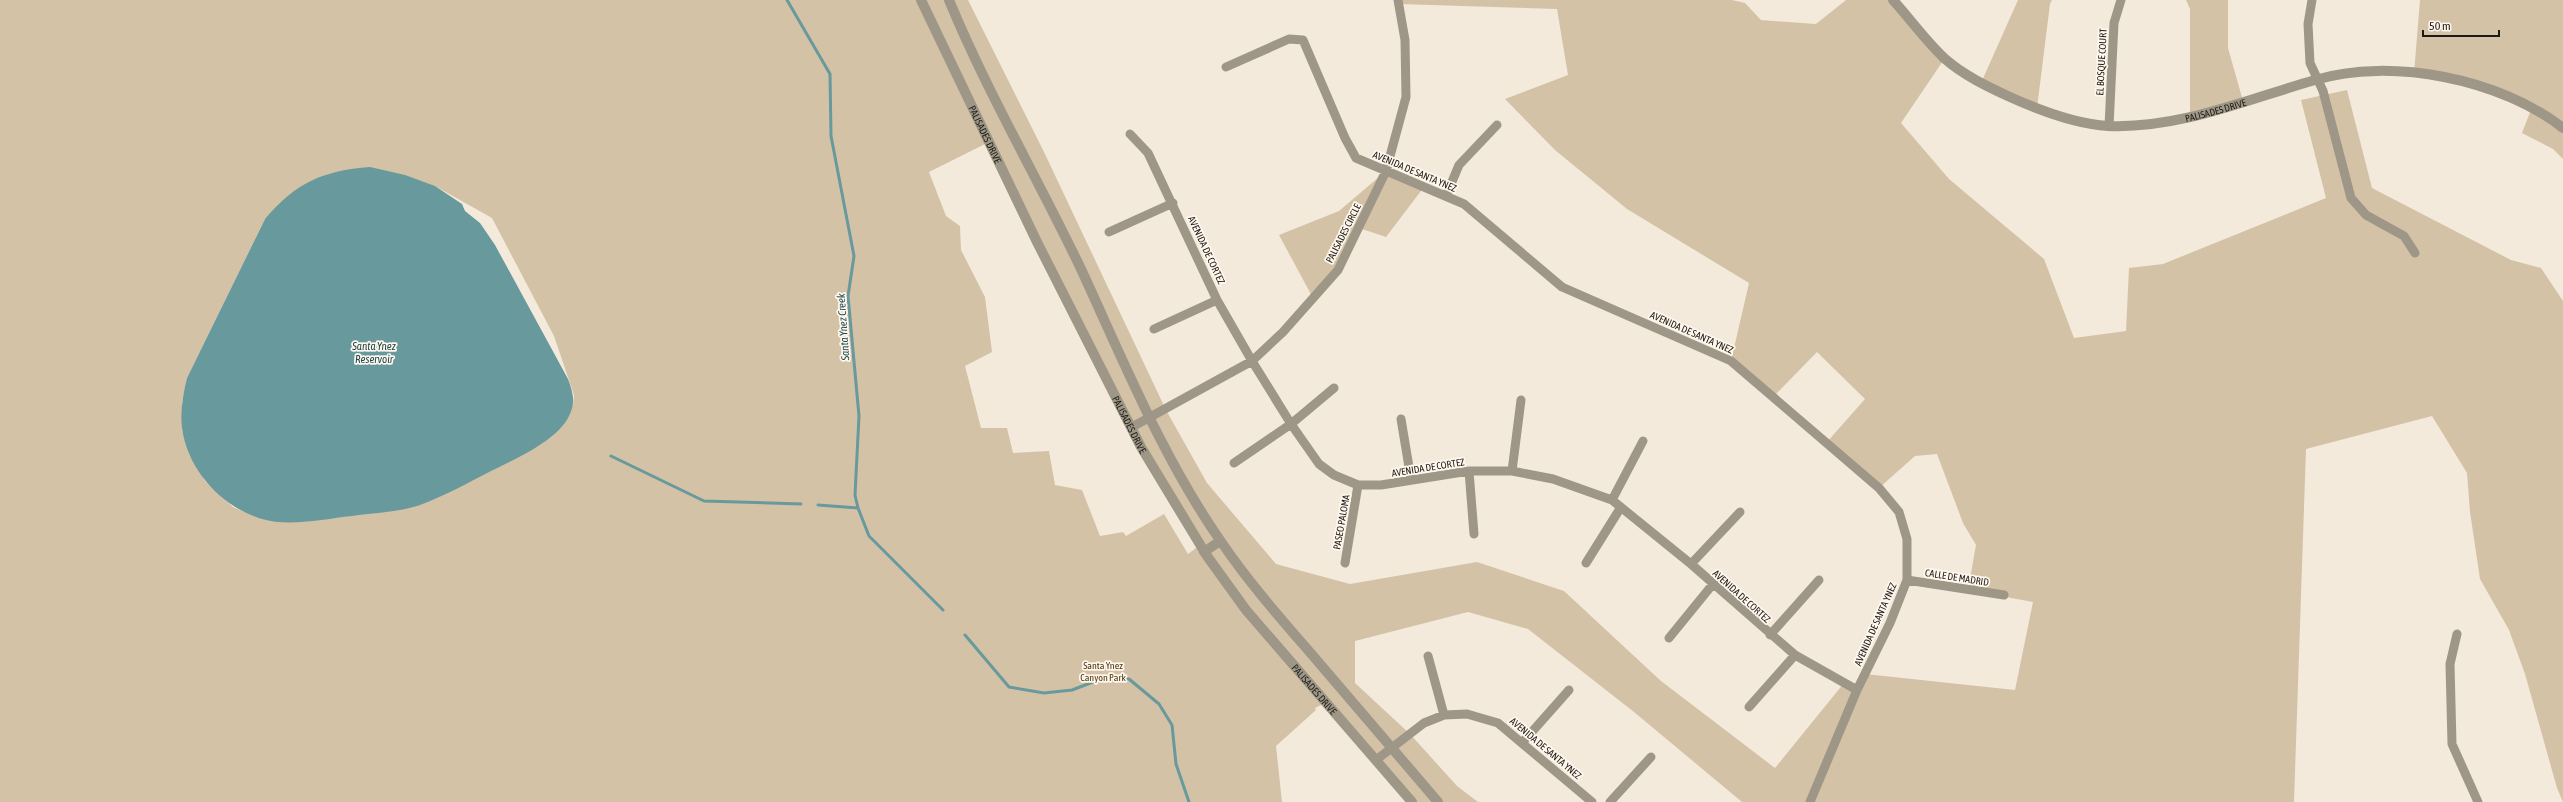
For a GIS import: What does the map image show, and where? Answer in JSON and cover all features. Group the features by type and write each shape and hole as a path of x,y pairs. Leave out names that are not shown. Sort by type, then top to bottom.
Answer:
{"street":[{"name":"PALISADES DRIVE","path":"921,0 1037,242 1145,453 1204,552 1246,610 1412,802"},
{"name":"PALISADES DRIVE","path":"949,0 988,85 1081,270 1106,329 1176,471 1220,541 1280,620 1438,802"},
{"name":"PALISADES CIRCLE","path":"1132,426 1151,418 1252,361 1283,332 1338,270 1386,171 1406,97 1405,40 1398,0"},
{"name":"PALISADES DRIVE","path":"1893,0 1945,58 1981,83 2052,114 2085,123 2109,126 2144,124 2213,112 2317,79 2378,71 2414,73 2459,81 2505,94 2545,114 2563,128"},
{"name":"EL BOSQUE COURT","path":"2109,126 2114,23 2121,0"},
{"path":"2312,0 2308,24 2310,64 2323,91 2351,198 2366,215 2404,236 2415,253"},
{"name":"AVENIDA DE SANTA YNEZ","path":"1226,67 1289,39 1303,40 1344,138 1356,158 1464,204 1562,287 1731,361 1879,488 1899,512 1907,539 1907,580 1890,623 1857,690 1810,802"},
{"path":"1446,196 1459,165 1497,125"},
{"name":"AVENIDA DE CORTEZ","path":"1130,134 1148,152 1217,300 1290,424 1318,464 1334,475 1358,485 1381,485 1411,479 1469,471 1512,471 1553,479 1612,500 1691,564 1770,636 1795,655 1857,690"},
{"path":"1110,232 1173,203"},
{"path":"1154,329 1217,300"},
{"path":"1234,463 1290,424 1334,388"},
{"path":"1512,471 1521,400"},
{"path":"1401,419 1411,479"},
{"path":"1612,500 1643,441"},
{"path":"1469,471 1474,534"},
{"name":"PASEO PALOMA","path":"1345,563 1358,485"},
{"path":"1586,564 1621,507"},
{"path":"1691,564 1740,512"},
{"path":"1204,552 1220,541"},
{"path":"1770,636 1819,580"},
{"name":"CALLE DE MADRID","path":"1907,580 2004,595"},
{"path":"1669,638 1713,584"},
{"path":"2457,634 2450,664 2452,744 2478,802"},
{"path":"1749,707 1795,655"},
{"path":"1428,656 1444,715"},
{"path":"1522,743 1570,690"},
{"name":"AVENIDA DE SANTA YNEZ","path":"1376,760 1424,723 1444,715 1467,714 1498,723 1592,802"},
{"path":"1610,802 1651,757"}],"green space":[{"name":"Santa Ynez Canyon Park","path":"0,0 968,0 1044,152 1166,410 1207,483 1276,564 1350,584 1477,562 1564,591 1661,681 1775,768 1844,683 1857,690 1865,674 2015,690 2033,602 1968,590 1976,545 1963,523 1937,454 1915,456 1879,488 1827,442 1865,399 1817,352 1773,397 1731,361 1749,283 1627,209 1555,150 1505,99 1568,75 1557,9 1399,4 1398,0 1732,0 1745,3 1761,20 1816,24 1846,0 1893,0 1945,58 1901,123 1949,179 2044,259 2074,338 2126,331 2129,268 2163,264 2326,198 2301,100 2347,90 2372,188 2511,260 2541,268 2563,301 2563,802 2557,788 2525,674 2509,630 2480,579 2470,512 2467,473 2432,416 2306,449 2294,802 1742,802 1634,712 1528,629 1468,612 1355,641 1355,683 1410,734 1457,786 1478,802 1412,802 1327,702 1315,708 1316,710 1276,746 1282,802 0,802","holes":["993,140 1141,447 1200,545 1188,554 1164,514 1126,536 1123,532 1100,536 1082,490 1055,485 1049,451 1013,453 1007,428 981,428 965,366 992,352 985,297 961,250 960,226 946,216 929,172","435,186 492,218 554,336 574,395 573,405 544,442 455,489 363,514 304,522 263,519 233,507 205,481 190,455 182,429 182,402 187,378 265,219"]},
{"path":"2018,0 2052,0 2050,4 2037,108 1981,83"},
{"path":"2186,0 2228,0 2228,48 2243,101 2190,117 2190,9"},
{"path":"2420,0 2563,0 2563,159 2553,149 2522,133 2532,107 2505,94 2414,73"},
{"path":"1386,171 1424,187 1386,237 1359,228 1338,270 1313,298 1279,235 1339,211"}],"water":[{"name":"Santa Ynez Reservoir","path":"370,167 405,175 435,186 462,204 465,211 480,223 495,245 568,379 573,398 571,411 563,425 546,441 456,489 420,505 395,511 307,522 283,522 262,519 233,506 221,496 199,473 191,459 181,422 182,403 187,378 265,219 277,206 300,187 324,175"}],"waterway":[{"name":"Santa Ynez Creek","path":"787,0 830,74 831,136 854,256 848,296 859,416 855,495 858,508 869,536 943,610"},
{"path":"611,456 704,501 801,504"},
{"path":"818,505 858,508"},
{"name":"Santa Ynez Creek","path":"965,635 1009,687 1044,693 1072,690 1101,679 1129,679 1159,704 1172,725 1176,764 1189,802"}]}
